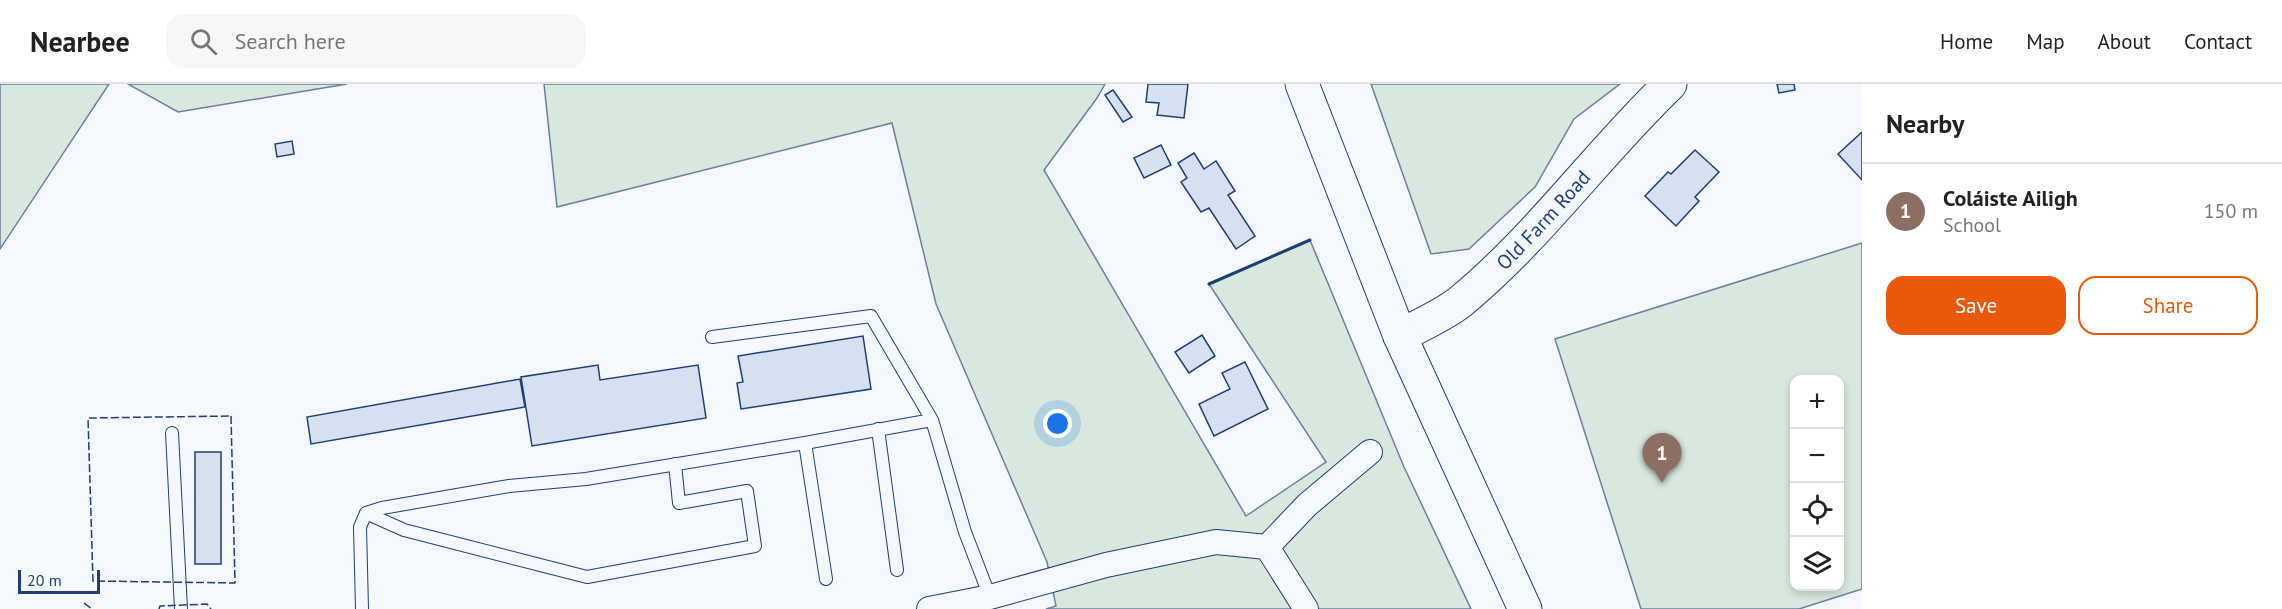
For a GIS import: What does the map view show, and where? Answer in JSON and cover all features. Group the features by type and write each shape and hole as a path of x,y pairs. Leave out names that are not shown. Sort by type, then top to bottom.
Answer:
{"main road":[{"path":"1302,84 1400,336 1525,609"},
{"name":"Old Farm Road","path":"1400,336 1460,302 1522,245 1640,112 1670,84"}],"street":[{"path":"1267,547 1307,505 1370,452"},
{"path":"929,609 990,597 1106,565 1216,542 1267,547"},
{"path":"1267,547 1306,609"}],"lane":[{"path":"712,337 871,316 932,420 965,532 990,597"},
{"path":"362,609 360,527 366,513 382,508 509,486 586,478 932,420"},
{"path":"878,429 897,570"},
{"path":"172,433 181,609"},
{"path":"805,443 826,579"},
{"path":"366,513 404,530 587,577 755,546 747,491 679,503 675,464"}],"shaded area":[{"path":"0,84 109,84 0,249"},
{"path":"128,84 347,84 178,112"},
{"path":"544,84 1105,84 1044,170 1246,516 1326,462 1209,284 1310,240 1404,467 1471,609 1046,609 1056,606 1047,562 936,304 892,123 557,207"},
{"path":"1371,84 1620,84 1574,119 1535,187 1469,249 1431,254"},
{"path":"1862,243 1862,589 1799,609 1641,609 1555,339"}],"building":[{"path":"1148,84 1188,84 1184,118 1157,115 1159,103 1146,102"},
{"path":"1777,84 1794,84 1795,90 1779,93"},
{"path":"1113,90 1132,117 1123,122 1105,95"},
{"path":"1862,132 1862,180 1838,154"},
{"path":"292,141 294,154 277,157 275,144"},
{"path":"1161,145 1171,165 1144,178 1134,158"},
{"path":"1695,150 1719,172 1695,197 1699,201 1676,226 1645,196 1668,172 1671,174"},
{"path":"1194,153 1204,169 1216,161 1235,191 1228,195 1255,236 1236,249 1209,208 1201,212 1181,182 1187,178 1178,163"},
{"path":"1202,335 1215,356 1189,373 1175,352"},
{"path":"863,336 871,389 741,409 737,383 743,382 738,356"},
{"path":"1245,362 1268,409 1214,436 1199,404 1230,389 1222,373"},
{"path":"598,365 600,380 698,365 706,418 532,446 521,377"},
{"path":"520,379 525,407 311,444 307,417"},
{"path":"195,452 221,452 221,564 195,564"}],"fence":[{"path":"231,416 235,583 93,581 88,418 231,416"},
{"path":"84,603 92,609"},
{"path":"159,609 160,606 207,604 211,609"}],"wall":[{"path":"1209,284 1310,240"}],"place":[{"name":"Coláiste Ailigh","path":"1662,483"}]}
